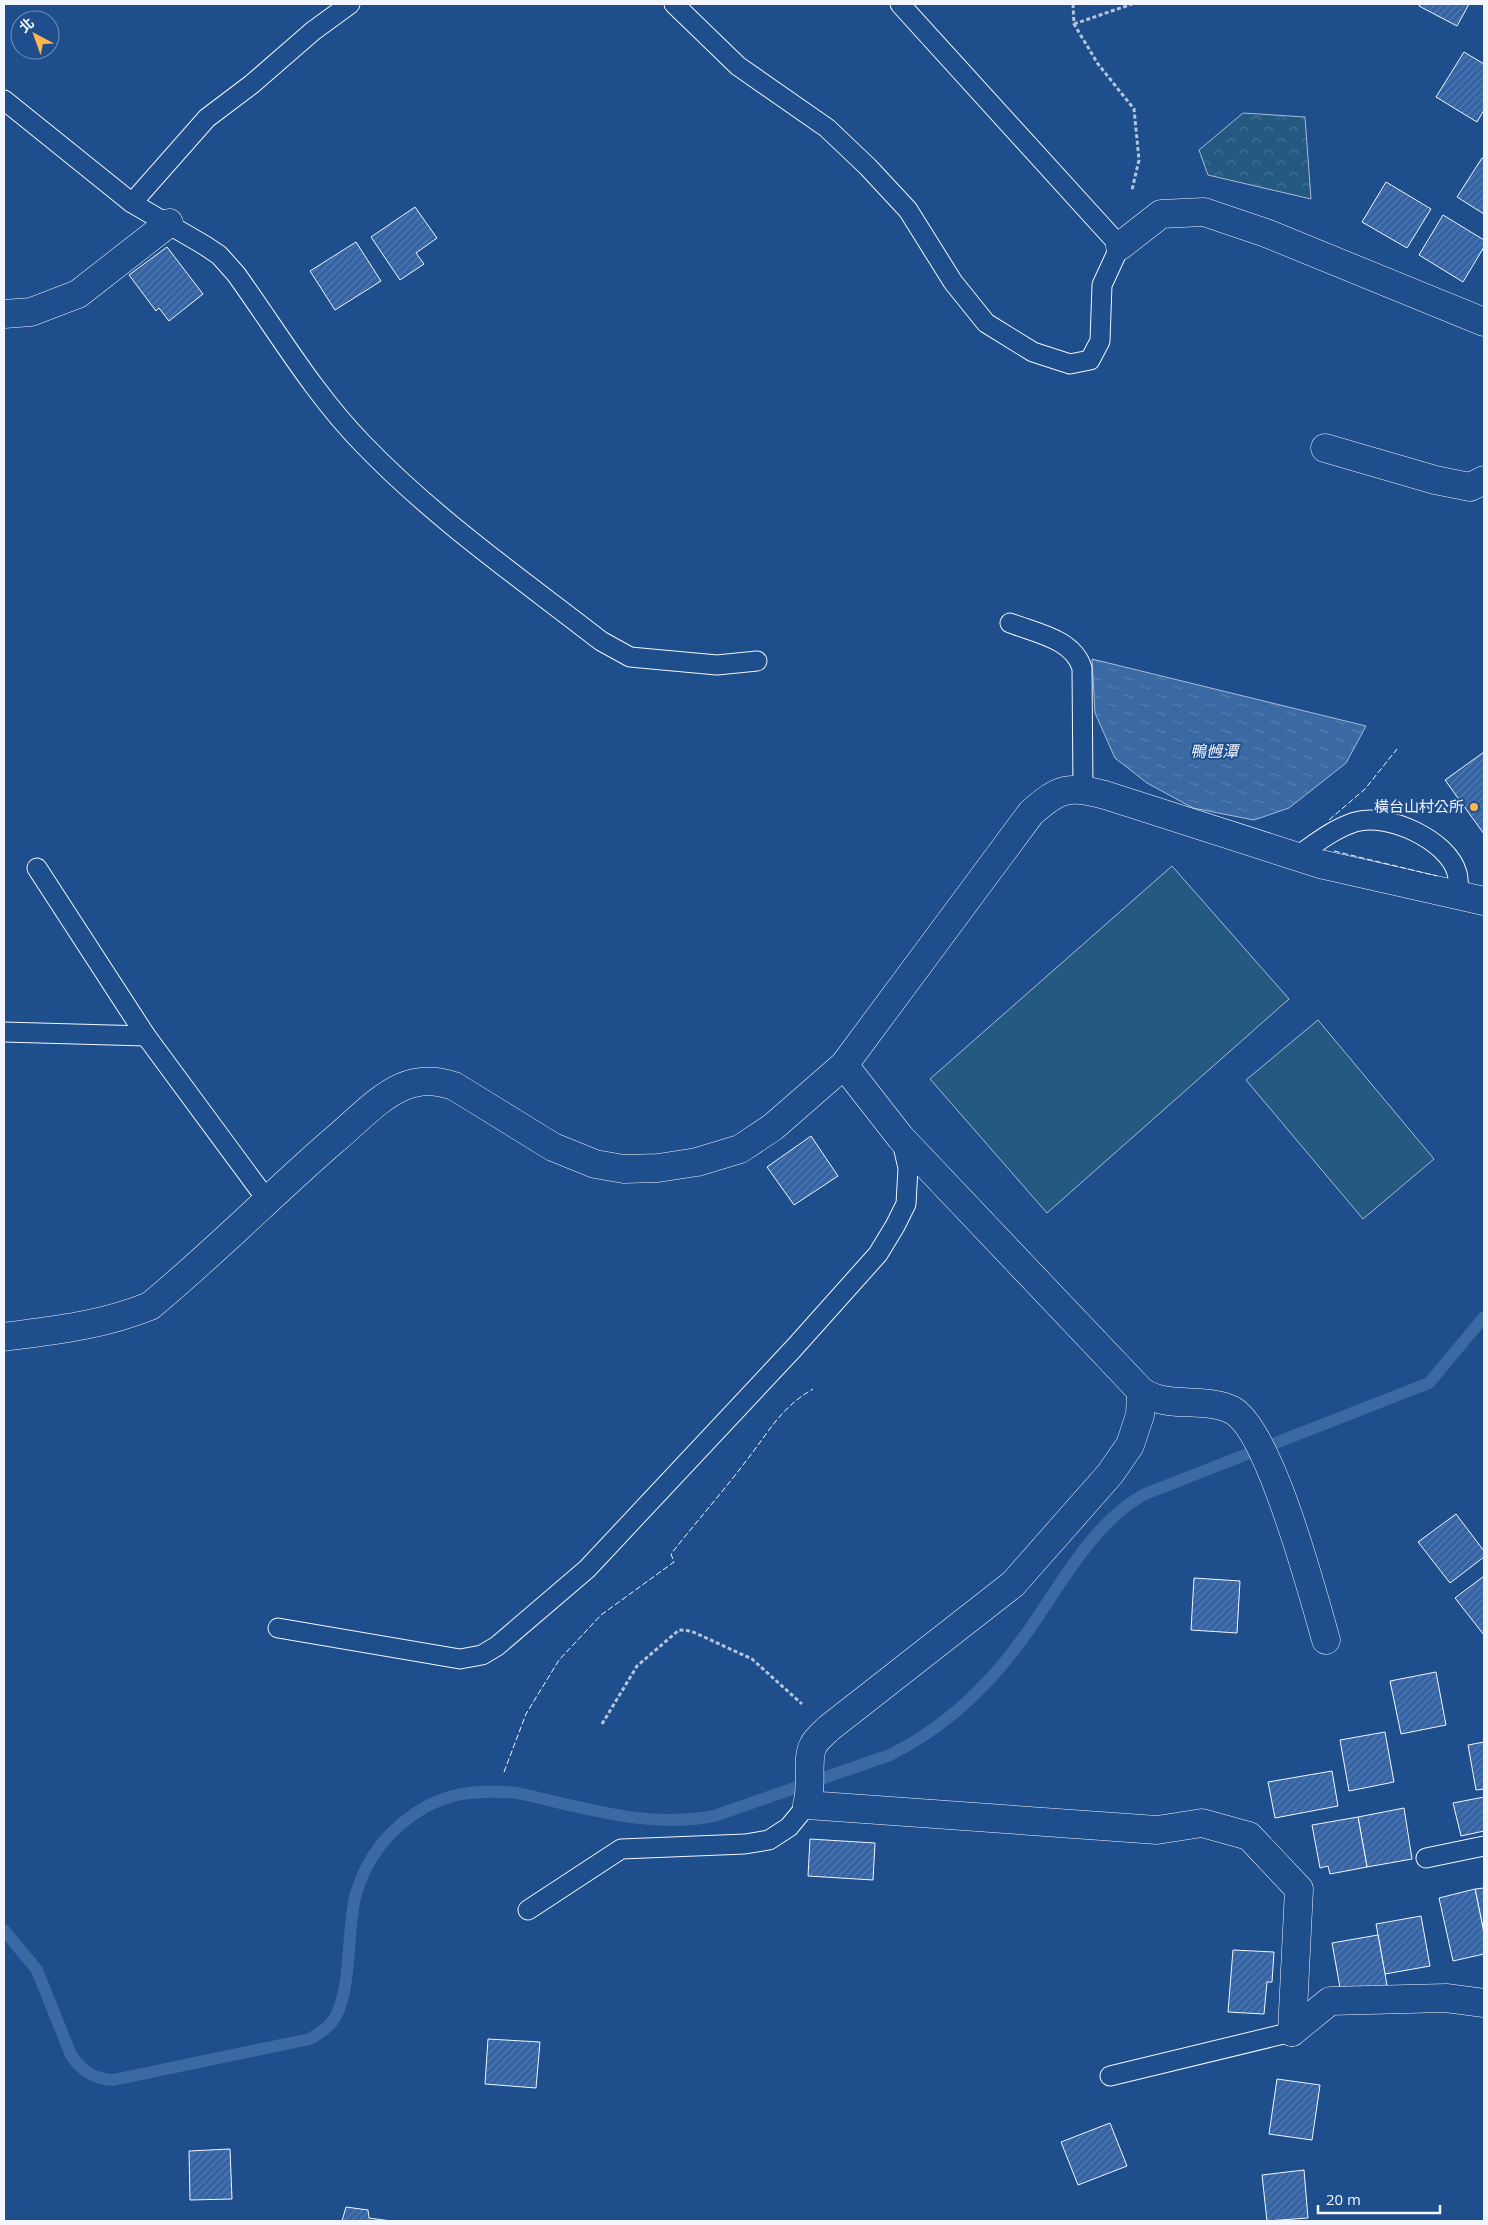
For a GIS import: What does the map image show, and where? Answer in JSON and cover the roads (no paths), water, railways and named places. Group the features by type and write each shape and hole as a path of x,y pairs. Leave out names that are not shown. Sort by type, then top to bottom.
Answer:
{"street":[{"path":"1120,246 1161,214 1204,212 1266,233 1484,322"},
{"path":"4,314 31,312 78,294 169,223"},
{"path":"1325,448 1435,480 1470,487 1484,480"},
{"path":"4,1337 90,1326 150,1306 377,1103 401,1087 417,1082 437,1080 454,1086 553,1147 595,1164 624,1169 658,1168 697,1162 740,1149 774,1126 844,1065 1032,813 1056,792 1069,789 1083,789 1296,857 1472,899"},
{"path":"844,1065 902,1138 1141,1391 1151,1398 1159,1400 1216,1404 1232,1410 1246,1422 1285,1504 1326,1640"},
{"path":"1141,1391 1140,1415 1130,1445 1110,1474 1013,1584 829,1728 813,1746 810,1762 812,1791 807,1805 1157,1830 1202,1823 1249,1836 1299,1889 1292,2032"},
{"path":"1292,2032 1330,2001 1446,1998 1484,2003"}],"lane":[{"path":"132,203 207,118 252,84 313,30 350,4"},
{"path":"674,4 738,66 827,128 868,167 908,210 953,282 986,323 1034,352 1070,364 1090,360 1100,341 1102,285 1120,246 900,4"},
{"path":"4,100 132,203 169,223 219,255 236,274 331,407 361,443 408,490 601,641 630,657 717,665 757,661"},
{"path":"1010,623 1064,644 1072,649 1079,658 1082,668 1083,789"},
{"path":"1296,857 1328,834 1357,822 1387,821 1420,833 1446,855 1472,899"},
{"path":"37,868 146,1036 267,1200"},
{"path":"4,1032 146,1036"},
{"path":"278,1628 460,1659 482,1654 497,1646 587,1569 794,1348 878,1254 906,1204 908,1168 902,1138"},
{"path":"528,1910 622,1849 745,1844 768,1840 789,1827 807,1805"},
{"path":"1426,1858 1484,1846"},
{"path":"1110,2076 1292,2032"}],"water":[{"name":"鴨乸潭","path":"1092,659 1366,726 1346,763 1289,808 1254,820 1193,808 1147,783 1115,758 1095,713"}],"waterway":[{"path":"4,1930 37,1970 71,2055 84,2070 94,2076 113,2080 310,2039 331,2023 338,2012 343,1997 353,1908 363,1874 385,1840 400,1825 427,1806 441,1800 470,1793 500,1792 517,1793 615,1815 664,1820 689,1819 714,1816 890,1755 947,1719 980,1689 1023,1638 1092,1539 1126,1507 1145,1494 1429,1383 1484,1317"}],"place":[{"name":"橫台山村公所","path":"1474,807"}]}
